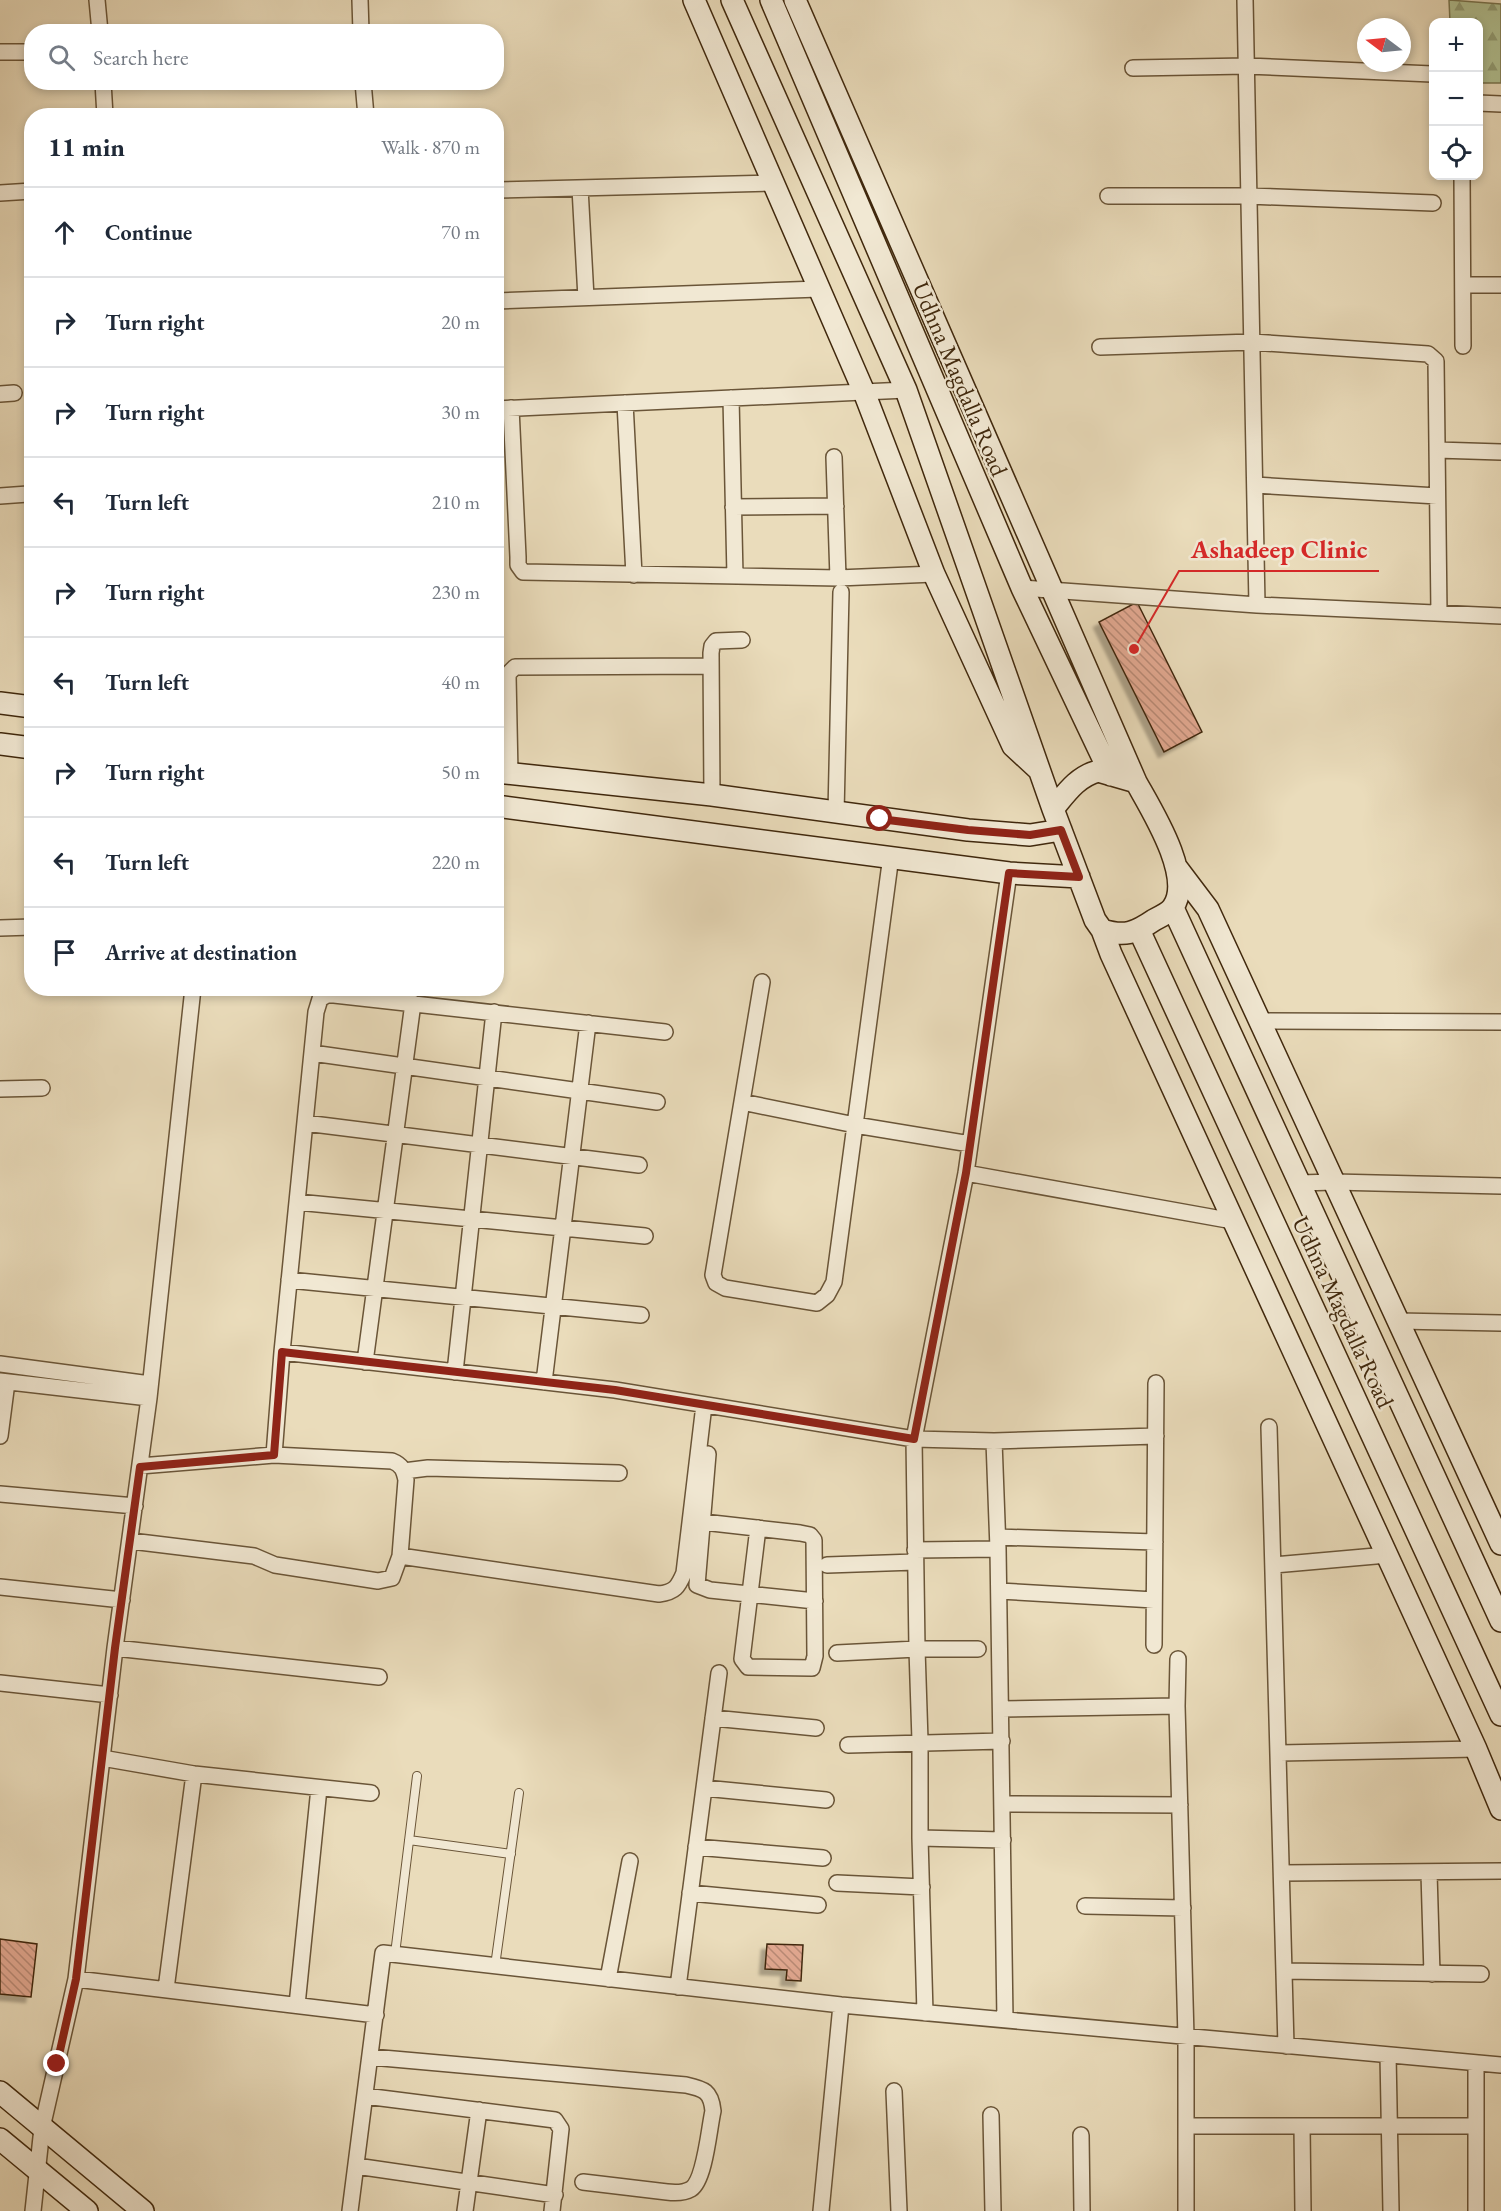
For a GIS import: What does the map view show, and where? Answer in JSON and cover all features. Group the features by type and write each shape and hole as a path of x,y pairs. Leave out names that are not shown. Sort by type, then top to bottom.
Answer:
{"street":[{"path":"98,0 99,24"},
{"path":"360,0 361,24"},
{"path":"694,0 864,392 934,574 1013,746 1042,773"},
{"path":"732,0 906,390 1053,809 1095,920 1102,930 1476,1749 1501,1809"},
{"name":"Udhna Magdalla Road","path":"771,0 1022,588 1111,775"},
{"path":"795,0 1055,591 1136,782 1162,829 1177,868 1208,909 1398,1321 1494,1515 1501,1544"},
{"path":"1245,0 1257,605"},
{"path":"0,52 24,52"},
{"path":"1133,68 1247,66 1429,74"},
{"path":"103,90 105,108"},
{"path":"364,90 365,108"},
{"path":"1483,104 1501,104"},
{"path":"1462,180 1463,346"},
{"path":"504,190 774,183"},
{"path":"580,188 586,297"},
{"path":"0,193 24,192"},
{"path":"1108,196 1249,196 1433,203"},
{"path":"1463,285 1501,285"},
{"path":"504,301 819,289"},
{"path":"1100,347 1252,342 1433,356 1436,361 1439,613"},
{"path":"906,390 504,408 518,565 523,572 735,576 840,585 934,574"},
{"path":"731,398 735,576"},
{"path":"625,403 634,575"},
{"path":"1437,450 1501,452"},
{"path":"834,457 840,585 836,813"},
{"path":"1255,485 1437,496"},
{"path":"0,496 24,495"},
{"path":"733,507 836,506"},
{"path":"1022,588 1257,605 1501,616"},
{"path":"712,795 710,666 712,646 716,641 742,640"},
{"path":"504,754 508,676 515,667 710,666"},
{"path":"0,703 24,706"},
{"path":"0,744 24,747"},
{"path":"1053,809 1073,783 1087,774 1098,771 1136,782"},
{"path":"504,773 712,795 968,830 1030,835 1061,830"},
{"path":"504,807 1009,873 1079,877"},
{"path":"762,982 714,1275 716,1283 725,1288 817,1303 827,1295 834,1282 891,856"},
{"path":"1102,930 1118,935 1139,930 1173,908 1179,891 1177,868"},
{"path":"925,2013 914,1439 966,1173 1009,873"},
{"name":"Udhna Magdalla Road","path":"1173,908 1501,1622"},
{"path":"0,928 24,927"},
{"name":"Udhna Magdalla Road","path":"1139,930 1501,1715"},
{"path":"33,2211 42,2128 76,1979 115,1648 150,1391 192,996"},
{"path":"274,1455 282,1352 317,1004 325,996"},
{"path":"338,996 665,1032"},
{"path":"365,1362 413,1003"},
{"path":"455,1372 494,1012"},
{"path":"1259,1021 1501,1022"},
{"path":"544,1382 588,1023"},
{"path":"312,1053 657,1102"},
{"path":"0,1089 42,1088"},
{"path":"742,1102 855,1125 970,1144"},
{"path":"305,1123 639,1165"},
{"path":"966,1173 1233,1221"},
{"path":"1300,1183 1501,1186"},
{"path":"297,1202 645,1236"},
{"path":"289,1280 641,1315"},
{"path":"1398,1321 1501,1323"},
{"path":"282,1352 615,1390 914,1439 994,1441 1156,1436"},
{"path":"0,1364 150,1391"},
{"path":"0,1436 4,1382 150,1391"},
{"path":"1154,1645 1156,1383"},
{"path":"708,1405 703,1522 697,1585 710,1590 815,1601"},
{"path":"400,1556 659,1594 670,1593 678,1587 684,1573 708,1405"},
{"path":"1269,1428 1280,1753 1286,2046"},
{"path":"994,1441 1002,1741 1005,2020"},
{"path":"131,1541 254,1556 275,1565 378,1581 392,1578 400,1556 406,1480 399,1464 392,1461 274,1455 140,1467"},
{"path":"404,1471 428,1468 619,1473"},
{"path":"0,1494 135,1506"},
{"path":"703,1522 758,1528 810,1535 814,1540 815,1656 812,1668 748,1666 742,1659 758,1528"},
{"path":"827,1565 915,1556 998,1543 1155,1542"},
{"path":"1274,1564 1387,1556"},
{"path":"0,1587 122,1600"},
{"path":"999,1591 1154,1600"},
{"path":"115,1648 379,1677"},
{"path":"837,1653 978,1649"},
{"path":"1178,1659 1177,1706 1186,2037 1186,2211"},
{"path":"678,1987 719,1673"},
{"path":"0,1683 110,1695"},
{"path":"1001,1709 1177,1706"},
{"path":"713,1719 816,1728"},
{"path":"848,1745 920,1741 1002,1741"},
{"path":"1280,1753 1476,1749"},
{"path":"102,1758 194,1774 371,1793"},
{"path":"166,1989 194,1774"},
{"path":"297,2005 320,1788"},
{"path":"704,1788 826,1800"},
{"path":"1003,1804 1180,1805"},
{"path":"920,1838 1003,1840"},
{"path":"696,1847 824,1858"},
{"path":"608,1979 630,1861"},
{"path":"1283,1873 1501,1872"},
{"path":"1430,1874 1431,1974"},
{"path":"837,1883 922,1887"},
{"path":"690,1893 818,1905"},
{"path":"1085,1906 1183,1908"},
{"path":"350,2211 384,1953 842,2005 1501,2065"},
{"path":"1285,1971 1481,1974"},
{"path":"76,1979 376,2015"},
{"path":"821,2211 842,2005"},
{"path":"1388,2055 1391,2211"},
{"path":"371,2057 686,2085 707,2092 712,2100 713,2111 700,2176 690,2190 680,2193 583,2182"},
{"path":"1476,2063 1476,2211"},
{"path":"894,2091 899,2211"},
{"path":"0,2092 143,2211"},
{"path":"365,2096 555,2120 561,2129 552,2211"},
{"path":"465,2211 479,2110"},
{"path":"992,2115 993,2211"},
{"path":"1186,2126 1475,2127"},
{"path":"1302,2126 1303,2211"},
{"path":"1081,2135 1082,2211"},
{"path":"0,2139 87,2211"},
{"path":"356,2166 555,2195"}],"lane":[{"path":"395,1954 417,1776"},
{"path":"495,1966 519,1793"},
{"path":"409,1840 511,1854"}],"green space":[{"path":"1449,0 1501,4 1501,83 1483,83 1483,18 1450,18"}],"building":[{"path":"1137,602 1202,732 1164,752 1099,622"},
{"path":"0,1939 37,1944 31,1997 0,1994"},
{"path":"767,1944 803,1945 801,1981 786,1980 787,1970 765,1969"}],"place":[{"name":"Ashadeep Clinic","path":"1134,649"}],"route":[{"path":"57,2064 76,1979 115,1648 140,1467 274,1455 282,1352 615,1390 914,1439 966,1173 1009,873 1079,877 1061,830 1030,835 880,819"}]}
